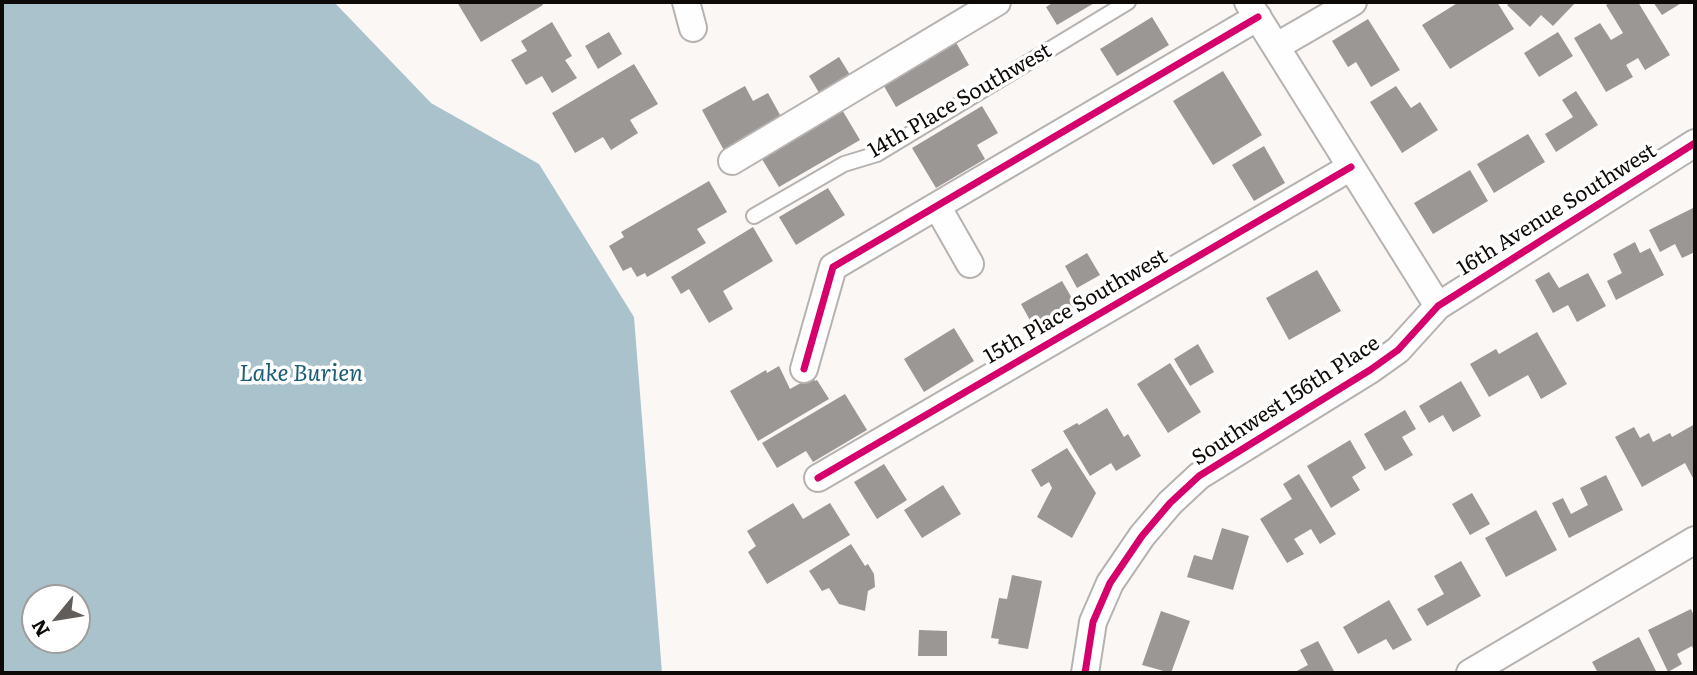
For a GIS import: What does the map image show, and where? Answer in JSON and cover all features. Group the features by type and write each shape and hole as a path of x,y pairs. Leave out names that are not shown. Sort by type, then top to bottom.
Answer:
{"street":[{"path":"686,2 693,28"},
{"path":"732,161 997,2"},
{"path":"1277,46 1353,2"},
{"path":"804,369 833,267 937,206 1253,10 1438,306"},
{"name":"16th Avenue Southwest","path":"1438,306 1695,143"},
{"name":"15th Place Southwest","path":"818,478 1351,167"},
{"path":"937,206 970,264"},
{"name":"Southwest 156th Place","path":"1085,673 1093,622 1110,583 1142,536 1170,503 1199,476 1389,356 1438,306"},
{"path":"1470,673 1695,540"}],"lane":[{"name":"14th Place Southwest","path":"754,216 844,164 877,153 1128,2"}],"water":[{"name":"Lake Burien","path":"2,2 334,2 431,103 539,164 634,317 662,673 2,673"}],"building":[{"path":"457,2 542,2 543,5 481,42"},
{"path":"1054,2 1096,2 1057,25 1046,7"},
{"path":"1459,2 1497,2 1514,29 1450,69 1422,25"},
{"path":"1510,2 1576,2 1553,26 1541,15 1530,27 1507,5"},
{"path":"1611,2 1638,2 1670,55 1645,70 1638,58 1626,65 1633,77 1606,92 1574,38 1600,23 1611,40 1623,33 1606,5"},
{"path":"1653,2 1683,2 1662,15"},
{"path":"1152,17 1169,45 1117,76 1100,49"},
{"path":"1368,19 1400,70 1371,87 1356,62 1348,67 1332,41"},
{"path":"552,22 572,56 565,60 577,78 552,93 542,76 526,85 511,60 527,51 521,41"},
{"path":"609,32 622,54 598,69 585,46"},
{"path":"1558,32 1573,56 1539,77 1524,53"},
{"path":"954,39 969,65 896,107 881,81"},
{"path":"839,57 855,83 824,101 809,76"},
{"path":"634,64 658,104 630,120 638,133 611,150 603,137 575,153 552,113"},
{"path":"1223,71 1262,135 1213,165 1173,101"},
{"path":"745,86 753,101 768,93 785,124 727,156 702,110"},
{"path":"1396,86 1411,108 1420,102 1438,130 1402,153 1370,102"},
{"path":"1576,91 1598,125 1556,152 1545,134 1573,117 1562,100"},
{"path":"838,103 860,140 779,187 757,151"},
{"path":"982,106 998,133 977,145 985,159 936,188 912,148"},
{"path":"1528,134 1545,162 1494,193 1477,164"},
{"path":"1264,146 1285,183 1254,201 1232,165"},
{"path":"1470,170 1488,201 1433,234 1414,203"},
{"path":"709,181 727,212 697,229 706,243 647,277 645,273 637,277 631,267 623,271 609,246 624,237 621,232"},
{"path":"828,188 845,215 796,245 779,217"},
{"path":"1695,207 1695,252 1682,258 1675,244 1660,252 1649,230"},
{"path":"753,227 773,261 723,291 733,309 709,323 689,289 681,294 671,277"},
{"path":"1635,242 1640,253 1650,248 1664,275 1616,300 1607,281 1622,273 1613,254"},
{"path":"1087,253 1100,275 1077,288 1065,266"},
{"path":"1317,270 1341,311 1289,340 1266,298"},
{"path":"1549,272 1559,288 1588,273 1606,306 1577,322 1568,305 1553,313 1535,280"},
{"path":"1062,281 1080,312 1038,335 1021,304"},
{"path":"954,328 974,361 924,392 904,359"},
{"path":"1537,332 1567,384 1541,399 1528,375 1489,397 1470,364 1496,349 1499,354"},
{"path":"1198,344 1214,372 1190,386 1174,359"},
{"path":"1170,363 1201,412 1168,433 1137,384"},
{"path":"779,366 790,389 813,376 829,399 758,441 730,391 766,370 767,373"},
{"path":"1461,381 1481,416 1453,432 1443,415 1429,423 1419,406"},
{"path":"845,394 867,430 813,462 806,451 777,468 762,443"},
{"path":"1107,408 1124,437 1128,434 1141,456 1116,471 1111,463 1090,476 1063,431"},
{"path":"1405,410 1416,429 1402,437 1413,455 1385,471 1364,434"},
{"path":"1695,424 1695,482 1685,463 1642,487 1615,437 1634,427 1640,438 1649,433 1653,442 1670,433 1672,437"},
{"path":"1350,440 1366,468 1352,477 1360,490 1331,508 1307,466"},
{"path":"1067,448 1096,493 1072,538 1037,517 1052,488 1049,482 1041,487 1031,470"},
{"path":"884,464 907,500 877,519 854,482"},
{"path":"1299,474 1336,534 1320,544 1311,529 1294,539 1304,554 1287,563 1260,519 1292,499 1283,484"},
{"path":"1606,475 1623,510 1569,538 1552,503 1563,498 1571,514 1588,505 1580,488"},
{"path":"943,485 961,514 922,538 904,510"},
{"path":"1472,493 1490,524 1470,535 1452,504"},
{"path":"793,503 803,519 830,503 850,535 767,584 748,552 756,546 747,531"},
{"path":"1536,510 1557,550 1506,577 1485,538"},
{"path":"1222,528 1249,536 1233,590 1187,577 1194,555 1212,560"},
{"path":"851,544 865,566 868,564 874,574 875,587 868,591 865,611 839,604 829,588 822,591 809,571"},
{"path":"1461,561 1481,596 1427,626 1417,609 1444,594 1434,576"},
{"path":"1012,575 1042,581 1028,649 998,644 999,639 991,638 999,598 1007,599"},
{"path":"1389,600 1412,640 1393,650 1386,639 1358,654 1343,627"},
{"path":"1691,609 1695,618 1695,654 1692,646 1677,654 1682,664 1668,672 1648,630"},
{"path":"1161,611 1190,621 1171,673 1142,665"},
{"path":"919,630 947,631 947,656 918,656"},
{"path":"1639,637 1657,673 1598,673 1592,662"},
{"path":"1318,641 1335,673 1293,673 1308,665 1300,650"}],"cycle path":[{"path":"804,369 833,267 1258,17"},
{"path":"1085,673 1093,622 1110,583 1142,536 1170,503 1199,476 1370,370 1398,350 1438,306 1695,143"},
{"path":"818,478 1351,167"}]}
